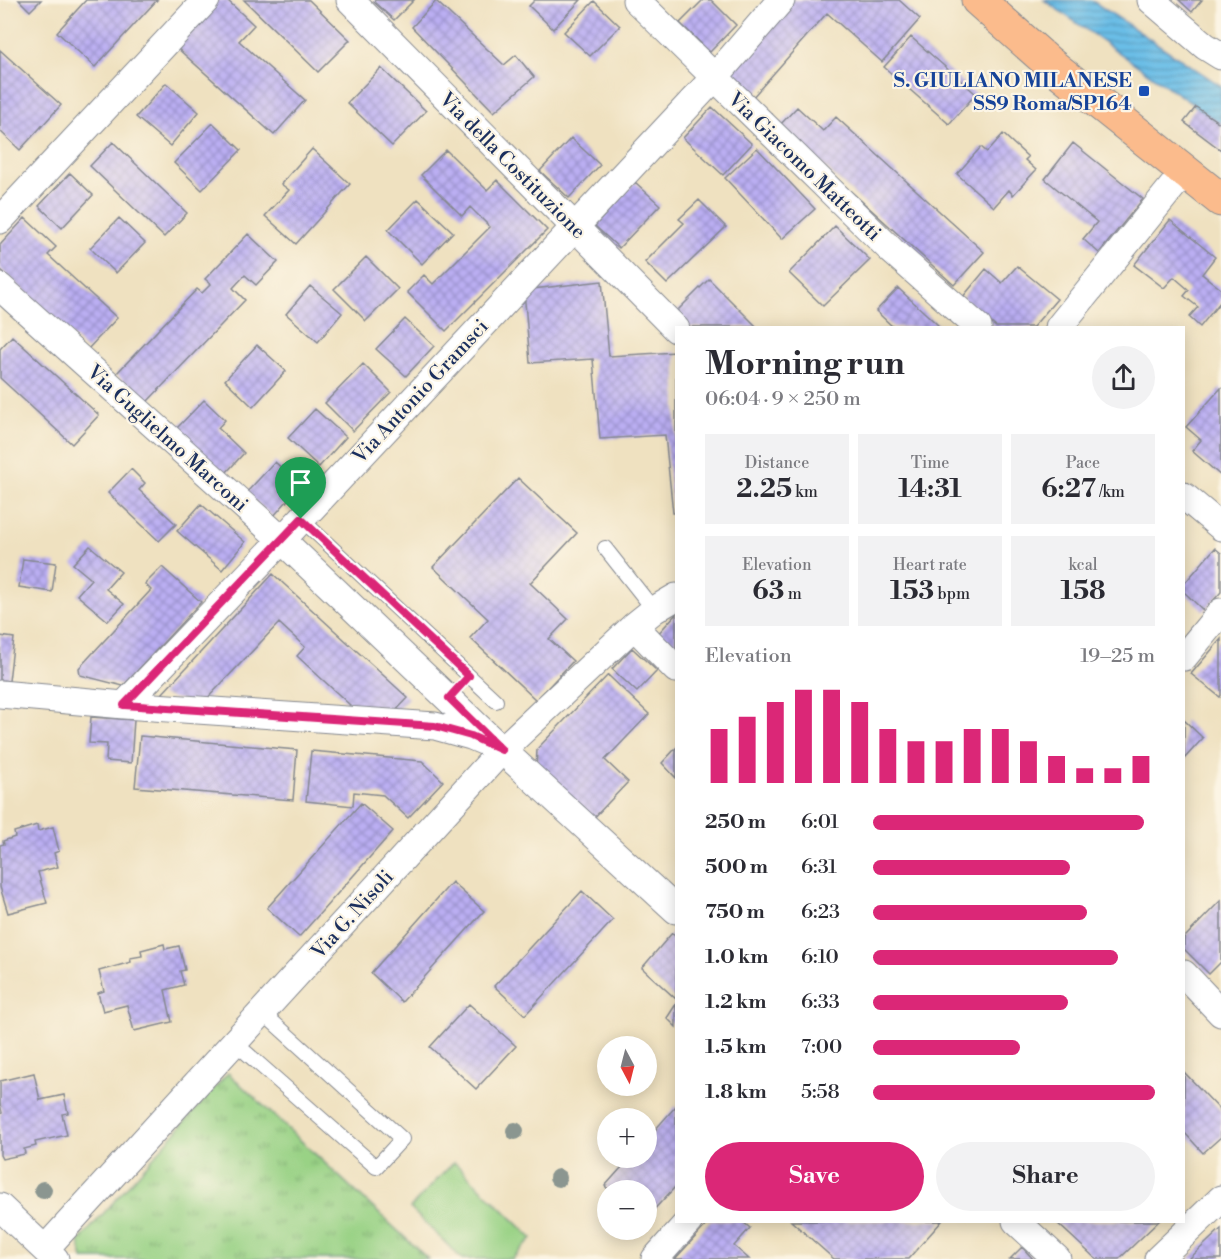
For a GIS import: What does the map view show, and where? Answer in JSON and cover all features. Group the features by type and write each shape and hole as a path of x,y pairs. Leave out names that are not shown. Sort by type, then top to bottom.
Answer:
{"main road":[{"path":"978,0 1049,63 1221,200"}],"street":[{"path":"0,220 206,0"},
{"name":"Via della Costituzione","path":"350,0 675,328"},
{"name":"Via Giacomo Matteotti","path":"636,0 892,251 977,326"},
{"name":"Via Antonio Gramsci","path":"124,705 282,540 715,77 781,0"},
{"path":"1151,0 1213,51"},
{"path":"1060,326 1185,171"},
{"name":"Via Guglielmo Marconi","path":"0,287 282,540 459,687 502,750 675,909"},
{"path":"1185,497 1221,527"},
{"path":"655,611 675,666"},
{"name":"Via G. Nisoli","path":"50,1254 234,1042 502,750 655,611"},
{"path":"1185,656 1221,612"},
{"path":"0,694 124,705 435,726 471,736 502,750"},
{"path":"1185,975 1216,997"},
{"path":"1158,1259 1221,1199"},
{"path":"0,1207 50,1254"},
{"path":"656,1259 687,1223"},
{"path":"1018,1223 1057,1259"}],"lane":[{"path":"301,519 459,687 496,701"},
{"path":"605,548 655,611"},
{"path":"234,1042 376,1167 402,1139 262,1012"}],"green space":[{"path":"228,1073 428,1259 83,1259 79,1241"},
{"path":"454,1162 532,1238 512,1259 462,1259 410,1208"}],"water":[{"path":"1044,0 1091,0 1221,86 1221,124"}],"building":[{"path":"19,0 41,0 30,11"},
{"path":"86,0 157,0 95,67 57,32"},
{"path":"218,0 227,0 254,25 239,41 305,100 274,135 176,47"},
{"path":"244,0 309,0 350,40 318,72"},
{"path":"375,0 414,0 394,20 374,2"},
{"path":"535,0 581,0 553,29 529,6"},
{"path":"703,0 711,0 736,25 710,52 680,23"},
{"path":"790,0 899,0 920,19 882,62 827,13 752,98 724,74"},
{"path":"1179,0 1202,0 1192,12"},
{"path":"436,1 504,65 516,55 534,77 494,112 412,27"},
{"path":"594,1 620,26 590,56 564,32"},
{"path":"911,37 976,94 949,124 884,67"},
{"path":"0,50 61,105 20,150 0,131"},
{"path":"381,68 426,111 392,146 347,103"},
{"path":"166,83 199,112 170,146 136,117"},
{"path":"712,107 752,144 723,175 683,138"},
{"path":"797,107 823,131 836,117 984,252 954,285 779,126"},
{"path":"1196,107 1221,124 1221,150 1184,122"},
{"path":"213,123 241,150 202,190 174,163"},
{"path":"1003,134 1028,157 1025,160 1036,170 1013,195 1009,190 994,207 957,174 981,147 987,152"},
{"path":"571,138 600,165 569,198 540,171"},
{"path":"113,142 187,213 164,237 90,166"},
{"path":"1073,143 1143,199 1099,253 1083,239 1097,222 1045,179"},
{"path":"757,148 815,209 782,239 725,178"},
{"path":"312,149 350,184 296,244 265,216 289,190 281,184"},
{"path":"446,150 487,190 497,180 547,230 446,331 407,292 424,275 433,284 490,227 470,207 462,216 421,175"},
{"path":"70,173 93,195 62,228 39,206"},
{"path":"635,182 660,205 619,248 595,226"},
{"path":"418,199 453,232 422,264 388,230"},
{"path":"699,200 726,227 667,284 645,262 684,223 679,219"},
{"path":"25,218 56,247 48,255 117,318 87,350 0,269 0,245"},
{"path":"119,218 145,243 116,273 90,248"},
{"path":"1170,220 1215,257 1202,274 1221,289 1221,301 1200,327 1189,317 1198,307 1184,296 1189,290 1174,277 1164,288 1134,265"},
{"path":"835,226 870,260 823,306 789,273"},
{"path":"248,234 278,262 256,285 245,275 233,288 245,300 147,402 116,374 197,289 202,293 211,284 205,279"},
{"path":"366,257 398,289 366,321 334,289"},
{"path":"1017,266 1057,299 1034,326 995,326 962,298 986,269 1002,283"},
{"path":"709,279 756,326 687,326 674,314"},
{"path":"602,281 609,356 675,352 675,513 673,513 665,435 600,439 593,359 530,363 524,290"},
{"path":"310,286 342,313 318,342 286,314"},
{"path":"898,288 938,325 892,326 876,311"},
{"path":"405,319 434,346 406,376 376,349"},
{"path":"12,336 99,415 72,444 0,378 0,349"},
{"path":"257,345 286,371 253,407 225,380"},
{"path":"363,364 391,392 353,431 325,403"},
{"path":"1221,388 1221,476 1192,451 1201,440 1186,427"},
{"path":"204,400 225,420 218,428 244,453 225,474 176,429"},
{"path":"315,409 346,437 319,467 288,438"},
{"path":"275,462 301,485 273,517 246,493"},
{"path":"131,469 145,483 139,490 176,524 159,541 108,493"},
{"path":"518,478 577,533 530,583 568,619 549,639 573,661 536,700 470,638 488,619 433,567"},
{"path":"201,504 245,542 222,570 177,531"},
{"path":"90,546 121,572 106,589 124,604 108,621 77,595 91,579 73,564"},
{"path":"1215,548 1221,553 1221,592 1204,611 1185,593 1185,583"},
{"path":"23,559 56,563 52,592 19,587"},
{"path":"162,567 201,602 123,686 80,675 79,668 151,590 145,584"},
{"path":"273,574 408,698 387,720 340,716 350,705 297,656 305,647 279,623 201,705 161,695"},
{"path":"675,615 675,654 656,636"},
{"path":"0,636 14,638 9,681 0,680"},
{"path":"1221,639 1221,695 1220,697 1191,674"},
{"path":"632,648 657,671 637,692 612,669"},
{"path":"608,675 649,714 605,760 628,782 589,823 536,772 537,749"},
{"path":"91,717 134,720 131,763 106,761 107,744 89,743"},
{"path":"1185,721 1203,738 1185,758"},
{"path":"140,736 297,750 293,800 135,787"},
{"path":"675,749 675,777 662,763"},
{"path":"311,751 422,761 443,781 408,818 383,795 354,792 353,806 306,801"},
{"path":"361,803 393,831 299,937 267,908"},
{"path":"37,825 38,831 53,827 59,851 54,853 58,867 38,872 47,903 8,913 0,887 0,845 4,844 3,841 15,837 14,832"},
{"path":"452,882 484,911 402,1002 371,973"},
{"path":"582,891 613,920 525,1015 494,986"},
{"path":"1221,900 1221,962 1209,974 1185,950 1185,937"},
{"path":"672,933 675,936 675,998 642,968"},
{"path":"164,944 165,949 179,946 185,970 180,971 184,985 165,990 172,1022 134,1031 127,1005 103,1011 98,993 104,991 99,971 131,962 130,958 142,956 141,950"},
{"path":"469,1004 516,1046 476,1089 430,1047"},
{"path":"675,1006 675,1026 667,1018"},
{"path":"34,1073 40,1100 64,1095 68,1113 62,1114 67,1135 35,1142 36,1146 24,1149 25,1154 2,1159 0,1155 0,1114 2,1113 0,1081"},
{"path":"1185,1073 1221,1111 1221,1137 1203,1153 1185,1133"},
{"path":"675,1107 675,1187 657,1206 657,1180 610,1180 621,1168 657,1168 657,1128"},
{"path":"708,1223 744,1223 750,1228 734,1246 749,1259 675,1259"},
{"path":"793,1223 940,1223 908,1259 834,1259"},
{"path":"1057,1223 1157,1223 1119,1259 1096,1259"},
{"path":"1221,1229 1221,1259 1189,1259"},
{"path":"1022,1247 1033,1259 1010,1259"}],"place":[{"name":"S. GIULIANO MILANESE SS9 Roma/SP164","path":"1144,91"}],"route":[{"path":"301,519 469,676 449,698 502,750 471,736 435,726 124,705 301,519"}]}
